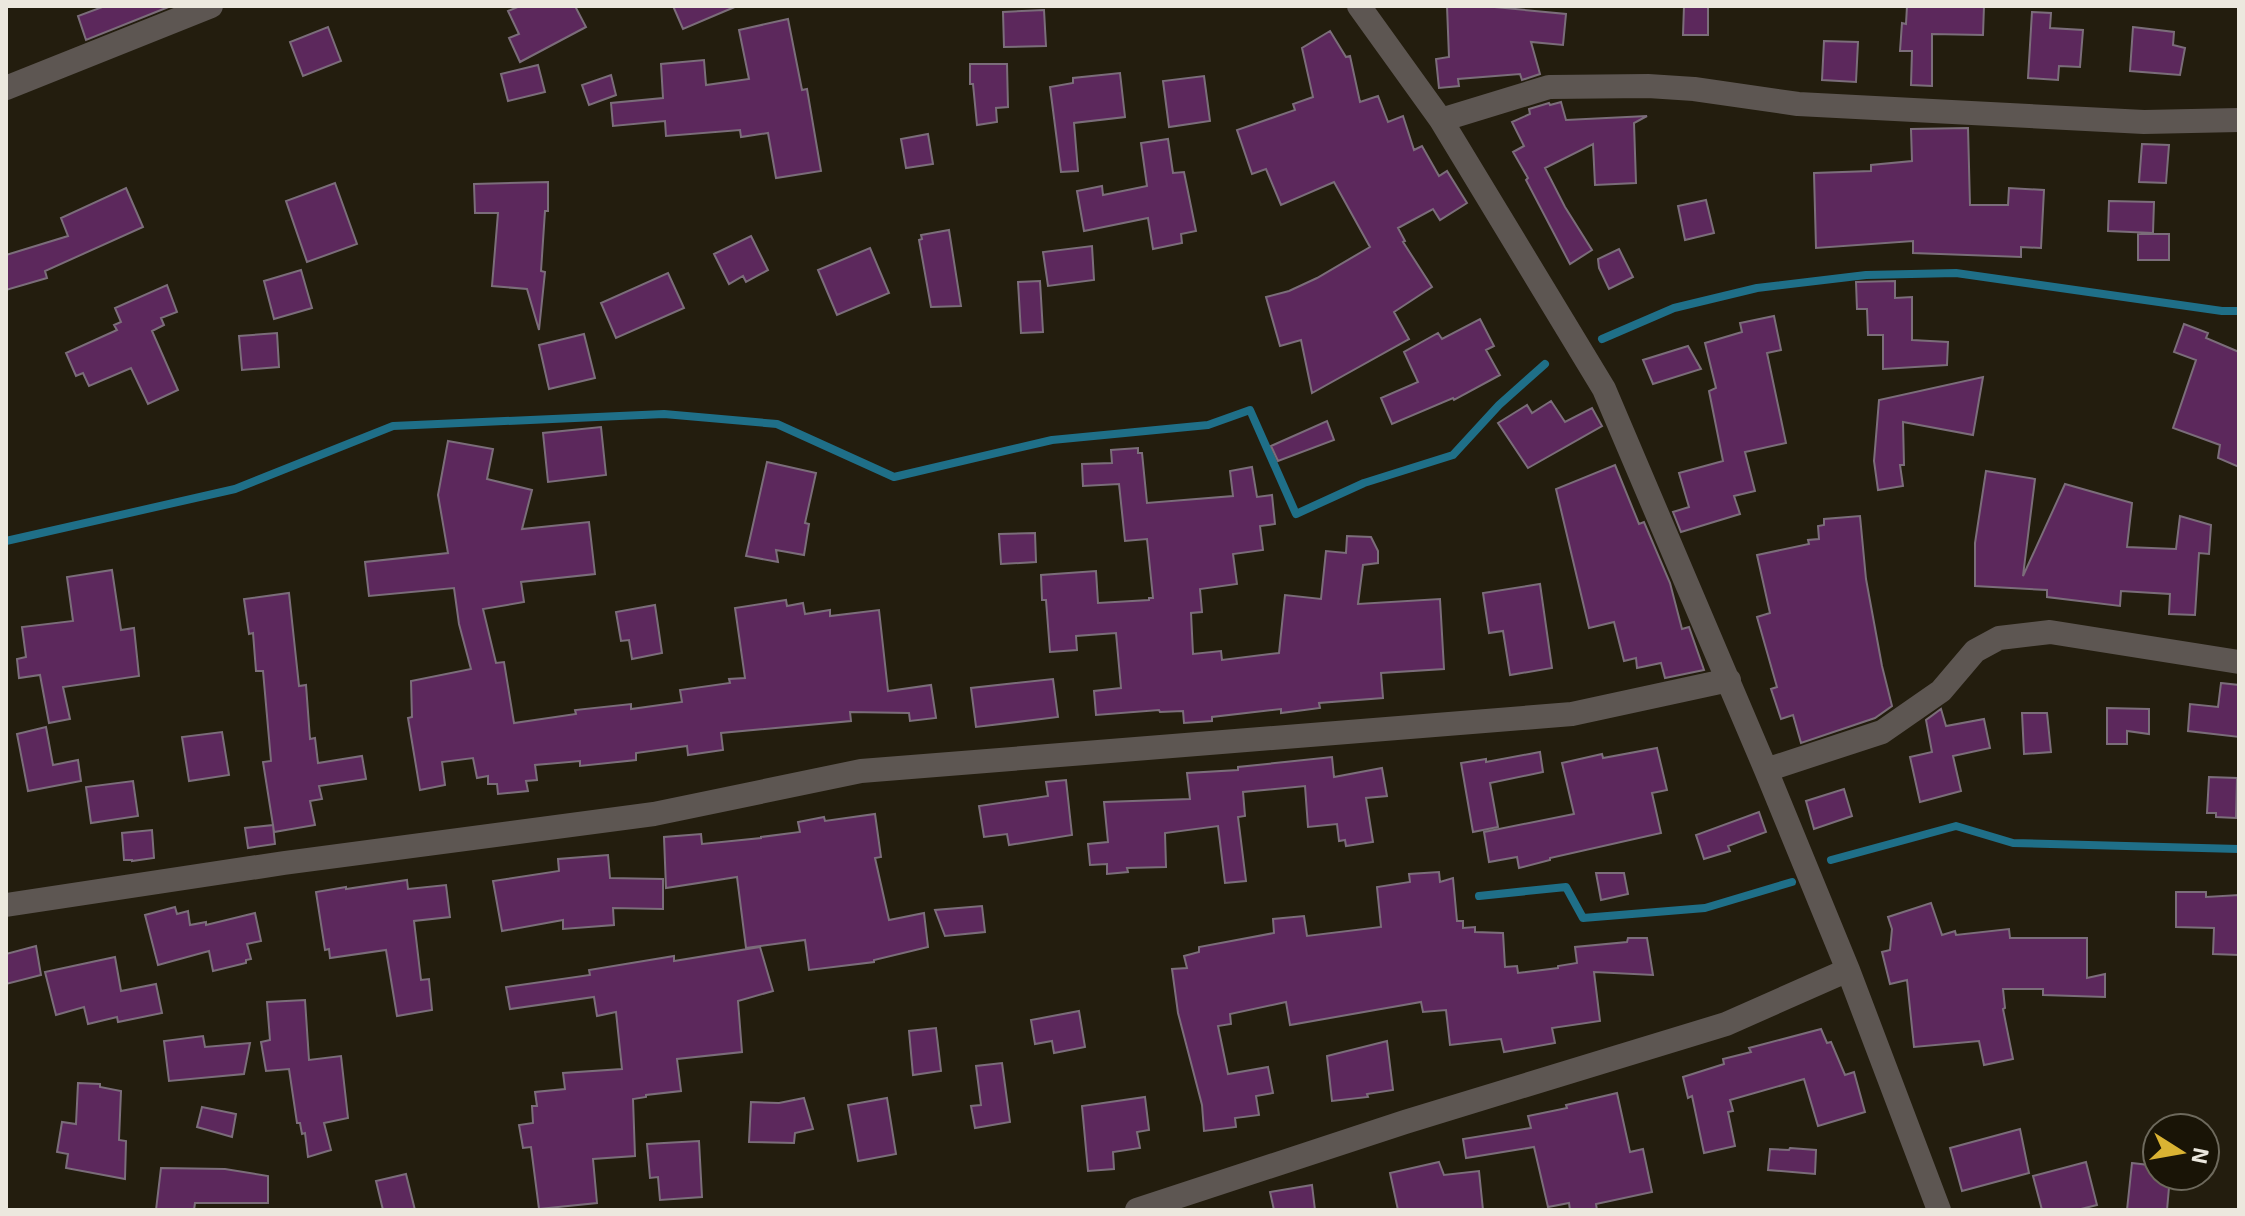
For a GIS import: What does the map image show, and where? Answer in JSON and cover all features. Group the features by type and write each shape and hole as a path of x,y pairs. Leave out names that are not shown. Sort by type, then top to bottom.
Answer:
{"street":[{"path":"6,88 211,6"},
{"path":"1359,6 1441,120 1604,389 1729,680 1848,970 1939,1210"},
{"path":"1441,120 1549,87 1648,86 1694,89 1798,104 2144,122 2239,120"},
{"path":"1766,770 1882,732 1941,691 1975,651 1999,638 2050,632 2239,662"},
{"path":"6,905 284,863 654,814 861,771 1572,714 1729,680"},
{"path":"1137,1210 1405,1122 1726,1024 1848,970"}],"building":[{"path":"105,6 171,6 86,40 78,16"},
{"path":"520,6 575,6 586,27 520,62 509,38 519,34 508,11"},
{"path":"673,6 737,6 683,29"},
{"path":"1447,6 1484,6 1566,14 1563,45 1531,42 1540,74 1522,80 1520,74 1458,79 1459,86 1439,88 1436,59 1449,57"},
{"path":"1684,6 1708,6 1708,35 1683,35"},
{"path":"1907,6 1984,6 1983,35 1932,34 1932,86 1911,85 1912,51 1900,51"},
{"path":"1044,10 1046,46 1004,47 1003,12"},
{"path":"2032,12 2051,13 2050,28 2083,30 2080,67 2059,66 2058,80 2028,78"},
{"path":"788,19 802,90 807,89 821,171 776,178 768,133 741,137 740,130 666,136 665,121 613,126 611,103 663,98 661,64 704,60 706,85 749,79 739,30"},
{"path":"328,27 341,61 303,76 290,42"},
{"path":"2133,27 2174,32 2173,45 2185,48 2180,75 2130,71"},
{"path":"1330,31 1346,57 1350,56 1360,102 1378,96 1388,122 1403,116 1414,150 1422,146 1439,176 1447,171 1467,203 1440,220 1433,209 1398,228 1403,242 1432,287 1394,312 1409,339 1312,393 1301,340 1280,346 1266,297 1289,291 1317,278 1370,247 1334,182 1281,205 1266,169 1252,174 1237,130 1295,110 1293,104 1313,97 1302,48"},
{"path":"1824,41 1858,42 1856,82 1822,80"},
{"path":"970,64 1007,64 1008,107 996,108 997,122 977,125"},
{"path":"538,65 545,92 508,101 501,74"},
{"path":"1120,73 1125,117 1074,123 1078,171 1061,172 1050,87 1073,83 1073,78"},
{"path":"611,75 616,95 589,105 582,85"},
{"path":"1204,76 1210,121 1169,127 1163,81"},
{"path":"1561,102 1566,120 1647,116 1634,123 1636,183 1595,185 1593,144 1545,168 1592,250 1570,264 1513,152 1524,146 1512,122 1530,114 1529,109"},
{"path":"1968,128 1970,205 2008,205 2009,188 2044,190 2041,248 2021,247 2021,257 1913,253 1913,241 1816,248 1814,173 1871,171 1871,165 1912,161 1911,129"},
{"path":"928,134 933,164 906,168 901,139"},
{"path":"1168,139 1173,173 1184,172 1196,231 1181,234 1182,243 1153,249 1148,218 1084,231 1077,191 1102,186 1103,195 1147,186 1141,143"},
{"path":"2142,144 2169,145 2166,183 2139,182"},
{"path":"548,182 541,271 545,272 539,330 527,289 492,286 498,213 475,213 474,184"},
{"path":"335,183 357,244 307,262 286,201"},
{"path":"126,188 143,227 45,271 47,278 6,290 6,255 68,236 61,218"},
{"path":"1706,200 1714,233 1685,240 1678,206"},
{"path":"2109,201 2154,202 2153,233 2108,231"},
{"path":"949,230 961,306 931,307 919,240 922,239 921,235"},
{"path":"2138,234 2169,234 2169,260 2138,260"},
{"path":"751,236 768,270 746,282 743,276 729,284 714,254"},
{"path":"1092,246 1094,280 1048,286 1043,252"},
{"path":"870,248 889,293 837,315 818,270"},
{"path":"1619,249 1633,277 1609,289 1598,259"},
{"path":"301,270 312,308 274,319 264,281"},
{"path":"668,273 684,308 616,338 601,303"},
{"path":"1040,281 1043,332 1021,333 1018,282"},
{"path":"1895,281 1895,298 1912,297 1912,340 1948,342 1947,365 1883,369 1883,335 1868,335 1867,309 1857,309 1856,282"},
{"path":"167,285 177,312 161,318 164,325 152,331 178,390 148,404 131,368 89,386 83,373 76,376 66,353 117,330 114,325 121,322 115,308"},
{"path":"1774,316 1781,350 1767,353 1786,443 1745,452 1755,491 1734,496 1740,514 1681,532 1673,512 1689,507 1679,473 1723,461 1709,391 1716,388 1705,343 1742,332 1740,323"},
{"path":"1480,319 1494,346 1486,350 1500,375 1454,400 1392,424 1381,398 1418,382 1404,352 1438,333 1442,339"},
{"path":"2184,324 2208,333 2206,338 2239,352 2239,467 2218,458 2220,445 2173,428 2196,360 2174,352"},
{"path":"277,333 279,367 242,370 239,336"},
{"path":"584,334 595,378 549,389 539,345"},
{"path":"1688,346 1701,369 1653,384 1643,360"},
{"path":"1983,377 1973,435 1903,422 1904,465 1900,465 1903,486 1878,490 1874,461 1879,400"},
{"path":"1551,401 1565,422 1592,408 1602,426 1528,468 1498,423 1527,405 1532,413"},
{"path":"1327,421 1334,440 1278,461 1271,446"},
{"path":"601,427 606,475 548,482 543,433"},
{"path":"448,441 493,449 487,479 532,490 522,529 589,522 595,574 521,582 524,602 483,609 496,663 504,662 514,723 576,714 575,710 631,704 631,709 682,702 680,690 745,678 735,608 786,600 787,606 803,603 805,614 830,610 830,616 879,610 888,691 931,685 936,718 910,721 909,713 850,712 851,721 721,733 723,750 688,755 687,746 636,753 636,760 580,766 580,761 535,765 537,780 526,781 528,791 498,794 497,784 488,784 488,776 477,778 473,758 442,762 445,785 420,790 408,718 412,717 411,681 471,669 459,624 454,588 369,596 365,562 448,553 438,495"},
{"path":"1138,448 1138,453 1142,453 1147,503 1233,496 1230,471 1252,467 1257,497 1272,495 1275,524 1260,526 1263,550 1233,554 1237,584 1200,589 1202,612 1191,613 1193,654 1221,651 1222,660 1279,653 1285,595 1321,599 1326,551 1346,553 1347,536 1371,537 1378,551 1378,563 1363,565 1358,604 1440,599 1444,669 1381,673 1383,698 1319,703 1320,708 1281,713 1281,709 1184,723 1183,711 1096,715 1094,691 1121,688 1116,633 1076,636 1077,650 1050,652 1041,575 1096,571 1098,603 1153,598 1147,539 1125,541 1119,484 1083,486 1082,464 1112,463 1111,450"},
{"path":"767,462 816,473 805,523 809,524 804,555 776,550 778,562 746,556"},
{"path":"1615,465 1639,524 1644,522 1670,583 1682,629 1689,627 1704,670 1665,678 1661,663 1637,668 1636,658 1624,661 1614,622 1589,628 1556,489"},
{"path":"1986,471 2035,479 2023,576 2065,484 2132,503 2127,547 2176,549 2180,516 2211,525 2209,554 2199,553 2195,615 2169,614 2170,594 2121,591 2120,606 2047,597 2047,590 1975,586 1975,543"},
{"path":"1860,516 1866,579 1892,706 1875,718 1801,743 1793,715 1781,719 1771,689 1777,687 1757,617 1770,613 1757,555 1819,539 1818,526 1824,525 1824,519"},
{"path":"1035,533 1036,562 1001,564 999,534"},
{"path":"112,570 121,630 134,628 139,676 63,687 70,719 49,723 40,675 19,678 17,659 26,657 22,627 73,621 67,577"},
{"path":"1540,584 1552,668 1510,675 1503,631 1489,633 1483,593"},
{"path":"289,593 299,686 306,685 310,739 315,738 318,763 362,756 366,779 319,786 322,799 310,801 315,825 274,832 263,762 271,761 263,671 256,671 253,633 249,634 244,599"},
{"path":"655,605 662,653 632,659 629,640 621,641 616,612"},
{"path":"1053,679 1058,717 976,727 971,688"},
{"path":"2221,683 2239,685 2239,737 2188,731 2190,704 2218,707"},
{"path":"2107,708 2149,709 2149,734 2127,731 2127,744 2107,744"},
{"path":"1941,709 1946,726 1984,719 1990,748 1953,756 1961,791 1920,802 1910,757 1932,752 1926,720"},
{"path":"2022,713 2047,713 2051,752 2024,754"},
{"path":"46,727 53,765 78,760 81,781 28,791 17,734"},
{"path":"222,732 229,775 189,781 182,737"},
{"path":"1657,748 1667,790 1652,793 1661,833 1519,868 1517,857 1489,862 1484,832 1574,814 1562,763 1602,754 1603,758"},
{"path":"1540,752 1543,772 1490,783 1498,827 1473,832 1461,763 1486,759 1486,762"},
{"path":"1332,757 1334,777 1382,768 1387,796 1366,798 1373,842 1346,846 1345,840 1339,841 1337,824 1308,827 1305,786 1243,792 1245,816 1238,817 1246,881 1225,883 1218,826 1165,833 1166,867 1127,868 1128,872 1107,874 1107,864 1090,865 1088,844 1108,842 1104,802 1190,799 1187,773 1238,770 1238,767"},
{"path":"2209,777 2237,778 2236,818 2216,817 2216,813 2207,813"},
{"path":"1066,780 1072,835 1009,845 1007,834 984,837 979,806 1048,796 1046,782"},
{"path":"133,781 138,816 91,823 86,787"},
{"path":"1844,789 1852,816 1814,829 1806,801"},
{"path":"1759,812 1766,832 1728,846 1730,851 1704,859 1696,835"},
{"path":"875,814 881,857 875,858 889,920 924,913 928,947 874,962 809,970 805,940 746,948 737,877 666,888 664,837 701,834 702,844 761,838 800,832 798,822"},
{"path":"273,825 275,844 248,848 245,828"},
{"path":"152,830 154,858 124,860 122,833"},
{"path":"608,855 610,878 663,879 663,909 613,908 614,925 563,929 563,920 502,931 493,881 559,871 558,859"},
{"path":"1439,872 1440,882 1453,878 1457,921 1463,921 1463,928 1475,927 1475,932 1503,933 1505,967 1517,966 1518,973 1558,968 1577,963 1575,947 1647,938 1653,975 1594,972 1600,1021 1552,1028 1555,1043 1504,1052 1501,1039 1450,1045 1446,1010 1423,1012 1421,1002 1290,1025 1286,1002 1230,1014 1231,1024 1218,1026 1228,1074 1268,1067 1273,1093 1256,1096 1259,1115 1235,1118 1236,1127 1204,1131 1202,1105 1178,1013 1172,969 1187,968 1184,956 1199,952 1199,947 1274,933 1273,919 1304,916 1307,936 1381,927 1377,887 1410,882 1409,874"},
{"path":"1596,873 1624,873 1628,894 1601,900"},
{"path":"407,880 408,889 446,885 450,917 414,921 421,980 429,979 432,1010 397,1016 386,950 330,958 329,949 325,950 316,892"},
{"path":"2176,892 2206,892 2206,897 2239,895 2239,955 2213,954 2214,928 2176,927"},
{"path":"1931,903 1942,935 1955,931 1956,935 2009,929 2010,938 2087,938 2087,978 2105,974 2105,997 2043,995 2043,989 2003,989 2003,1009 2013,1059 1984,1065 1979,1041 1914,1047 1907,980 1890,984 1882,952 1890,950 1892,929 1888,917"},
{"path":"982,906 985,932 945,936 935,910"},
{"path":"175,907 177,914 188,911 190,925 206,922 206,925 255,913 261,941 247,944 251,959 246,963 213,971 209,951 158,965 145,915"},
{"path":"36,946 41,975 6,984 6,954"},
{"path":"760,947 773,991 738,1001 742,1052 677,1059 681,1091 633,1099 635,1156 593,1159 597,1203 539,1209 531,1147 523,1148 519,1125 533,1123 532,1106 537,1106 535,1092 565,1089 563,1073 622,1069 616,1012 597,1016 594,997 510,1009 506,987 590,975 589,970 674,956 674,961"},
{"path":"115,957 121,991 156,984 162,1013 118,1022 117,1017 88,1024 84,1007 56,1015 45,972"},
{"path":"305,1000 309,1060 341,1056 348,1118 324,1123 331,1150 308,1157 305,1133 302,1134 300,1123 297,1123 289,1069 266,1071 261,1042 270,1040 267,1002"},
{"path":"1079,1011 1085,1047 1054,1053 1052,1041 1035,1044 1031,1020"},
{"path":"936,1028 941,1071 913,1075 909,1031"},
{"path":"1821,1029 1827,1043 1831,1042 1845,1075 1854,1072 1865,1112 1818,1126 1804,1079 1730,1100 1733,1111 1728,1112 1735,1146 1704,1153 1692,1096 1688,1098 1683,1077 1724,1064 1723,1059 1751,1052 1749,1048"},
{"path":"203,1036 205,1047 250,1043 244,1074 169,1081 164,1041"},
{"path":"1387,1041 1393,1090 1367,1094 1368,1097 1332,1101 1327,1056"},
{"path":"1002,1063 1010,1122 975,1128 971,1106 981,1105 976,1066"},
{"path":"78,1083 100,1084 100,1087 121,1091 119,1140 126,1141 125,1179 66,1168 68,1154 57,1152 62,1122 76,1124"},
{"path":"1617,1093 1630,1152 1643,1149 1652,1192 1596,1204 1597,1210 1570,1210 1569,1203 1548,1207 1534,1147 1466,1158 1463,1139 1531,1128 1528,1116"},
{"path":"1145,1097 1149,1130 1137,1132 1140,1148 1113,1152 1114,1169 1088,1171 1082,1106"},
{"path":"804,1098 813,1129 795,1133 794,1143 749,1142 751,1102 779,1103"},
{"path":"887,1098 896,1154 858,1161 848,1105"},
{"path":"202,1107 236,1114 232,1137 197,1127"},
{"path":"2020,1129 2029,1173 1962,1191 1950,1148"},
{"path":"699,1141 702,1197 660,1200 658,1177 650,1178 647,1144"},
{"path":"1770,1149 1816,1150 1815,1174 1768,1170"},
{"path":"1439,1162 1444,1175 1479,1171 1483,1210 1398,1210 1390,1173"},
{"path":"2086,1162 2097,1205 2077,1210 2042,1210 2033,1176"},
{"path":"2132,1163 2141,1164 2141,1192 2169,1192 2167,1210 2127,1210"},
{"path":"161,1168 225,1169 268,1176 268,1203 195,1203 194,1210 156,1210"},
{"path":"406,1174 415,1210 383,1210 376,1181"},
{"path":"1312,1185 1315,1210 1274,1210 1270,1192"}],"waterway":[{"path":"1602,339 1674,308 1757,288 1866,275 1956,273 2239,311"},
{"path":"6,541 235,489 393,426 664,414 777,424 894,477 1052,440 1208,425 1250,410 1296,514 1364,483 1453,455 1499,405 1545,364"},
{"path":"1831,860 1956,826 2013,843 2239,849"},
{"path":"1479,896 1566,887 1583,918 1705,908 1792,882"}]}
